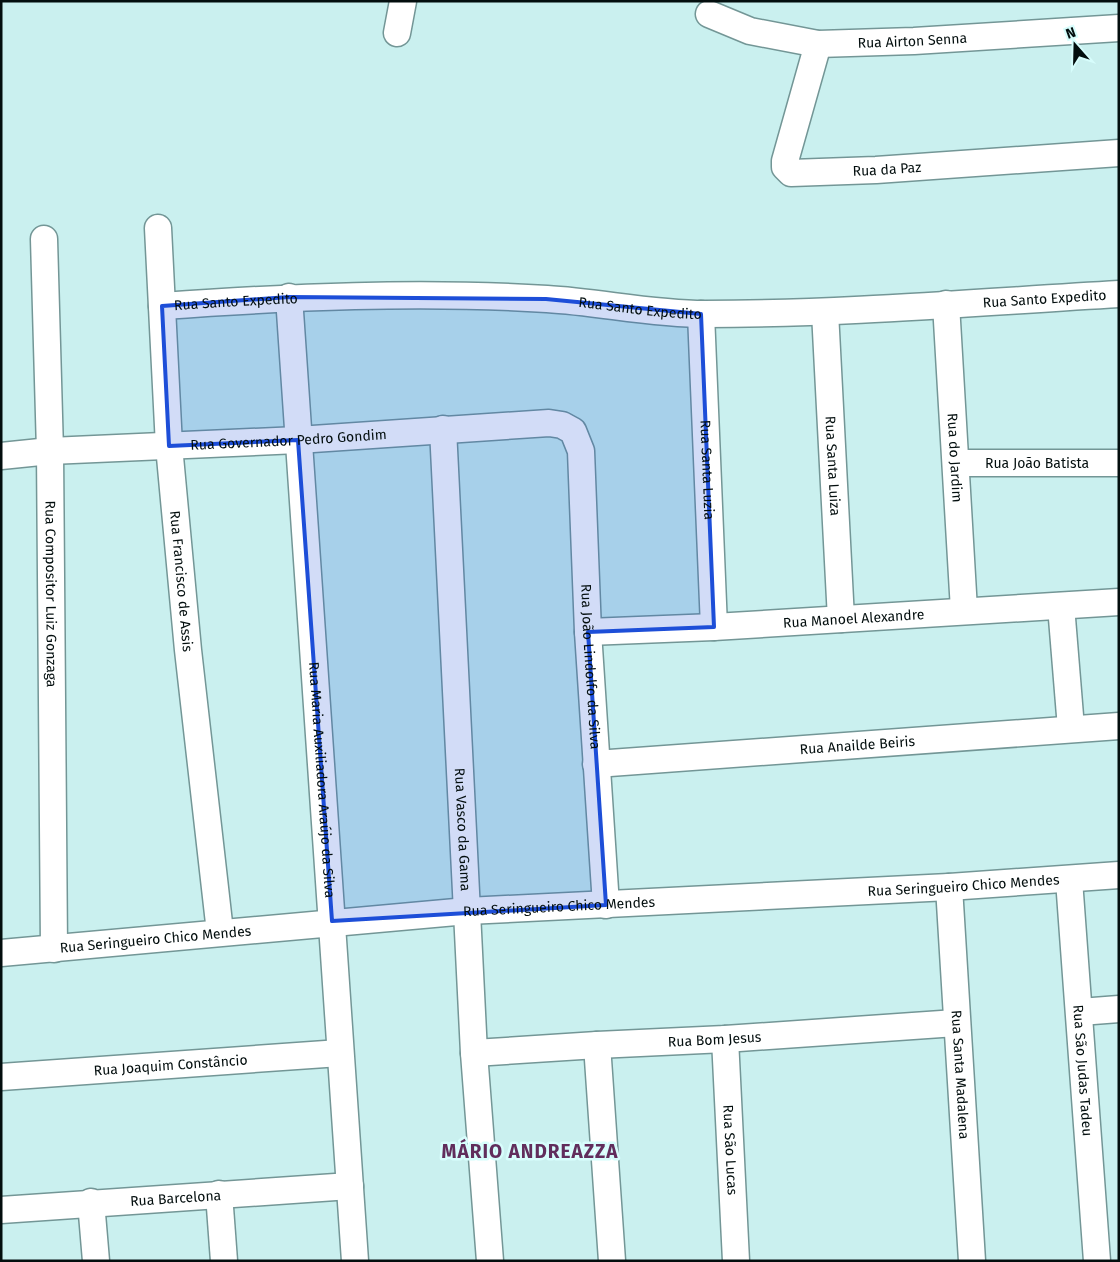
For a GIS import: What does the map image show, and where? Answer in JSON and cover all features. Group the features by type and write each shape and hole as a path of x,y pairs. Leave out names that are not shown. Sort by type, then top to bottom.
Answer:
{"street":[{"path":"397,33 403,1"},
{"name":"Rua Airton Senna","path":"709,14 750,31 818,44 914,41 1119,28"},
{"name":"Rua da Paz","path":"818,44 785,161 785,167 791,173 876,170 1119,153"},
{"name":"Rua Francisco de Assis","path":"158,228 169,446 188,650 220,932"},
{"name":"Rua Compositor Luiz Gonzaga","path":"44,239 50,451 54,949"},
{"name":"Rua Santo Expedito","path":"162,306 289,297 424,296 546,299 701,314 825,312 1119,294"},
{"name":"Rua Maria Auxiliadora Araújo da Silva","path":"289,297 355,1261"},
{"name":"Rua do Jardim","path":"946,304 964,610"},
{"name":"Rua Santa Luiza","path":"825,312 841,619"},
{"name":"Rua Santa Luzia","path":"701,314 714,627"},
{"name":"Rua Governador Pedro Gondim","path":"1,456 50,451 298,440 549,423 562,425 573,431"},
{"name":"Rua Vasco da Gama","path":"443,429 474,1054 490,1261"},
{"name":"Rua João Lindolfo da Silva","path":"573,431 581,451 588,632 606,905"},
{"name":"Rua João Batista","path":"956,463 1119,462"},
{"name":"Rua Manoel Alexandre","path":"588,632 714,627 964,610 1119,602"},
{"path":"1061,606 1071,728"},
{"name":"Rua Anailde Beiris","path":"596,764 1119,726"},
{"name":"Rua Seringueiro Chico Mendes","path":"1,953 332,921 467,911 949,887 1119,875"},
{"name":"Rua São Judas Tadeu","path":"1069,880 1097,1261"},
{"name":"Rua Santa Madalena","path":"949,887 972,1261"},
{"path":"1080,1012 1119,1009"},
{"name":"Rua Bom Jesus","path":"474,1054 597,1044 725,1039 956,1023"},
{"name":"Rua São Lucas","path":"725,1039 736,1261"},
{"path":"597,1044 612,1261"},
{"name":"Rua Joaquim Constâncio","path":"1,1077 340,1053"},
{"name":"Rua Barcelona","path":"1,1210 91,1202 350,1186"},
{"path":"219,1194 224,1261"},
{"path":"91,1202 96,1261"}],"highlighted area":[{"path":"289,297 546,299 701,314 714,627 588,632 606,905 332,921 298,440 169,446 162,306"}],"district":[{"name":"MÁRIO ANDREAZZA","path":"530,1151"}]}
